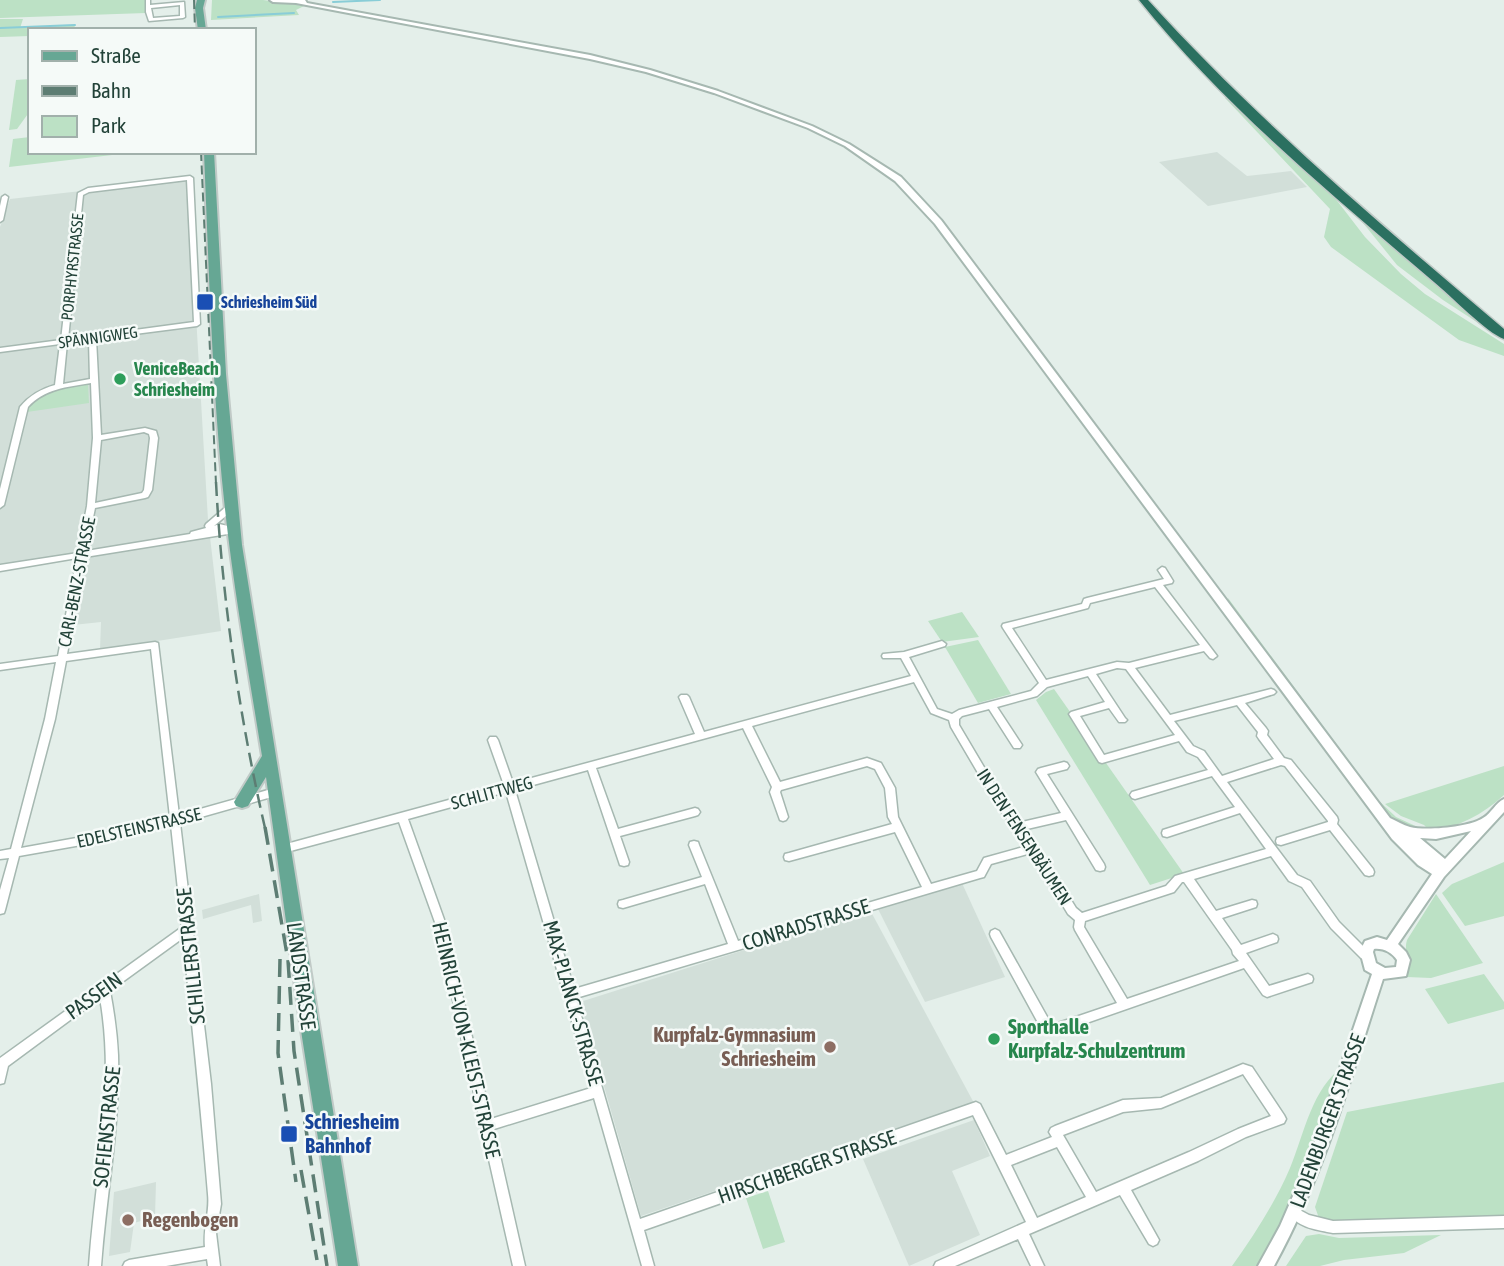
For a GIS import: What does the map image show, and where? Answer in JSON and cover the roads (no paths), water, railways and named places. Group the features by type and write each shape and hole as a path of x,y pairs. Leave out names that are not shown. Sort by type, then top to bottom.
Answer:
{"highway":[{"path":"1143,0 1267,128 1367,219 1504,335"},
{"path":"1152,0 1206,59 1308,156 1504,325"}],"main road":[{"path":"201,0 199,8 202,28"},
{"name":"LANDSTRASSE","path":"209,154 221,385 231,507 311,1046 348,1266"},
{"path":"242,802 270,757"}],"street":[{"path":"148,0 148,7 152,20 183,17 181,3 148,7"},
{"path":"273,0 590,57 673,78 810,127 847,145 890,173 916,196 945,231 1384,820 1407,848 1443,869"},
{"path":"297,3 309,0 314,6"},
{"name":"PORPHYRSTRASSE","path":"59,386 80,194 83,191 183,177 191,179 197,324"},
{"path":"0,220 5,197"},
{"name":"SPÄNNIGWEG","path":"0,350 197,324"},
{"name":"CARL-BENZ-STRASSE","path":"0,910 62,658 91,506 96,438 92,338"},
{"path":"0,505 24,407 34,396 59,386 92,380"},
{"name":"CARL-BENZ-STRASSE","path":"91,506 145,495 148,490 154,438 153,433 145,430 96,438"},
{"path":"179,540 218,521 231,507"},
{"path":"205,529 224,527 234,530"},
{"path":"0,568 234,530"},
{"path":"1044,684 1006,626 1085,606 1087,601 1169,580 1161,570"},
{"path":"1157,584 1213,656"},
{"path":"886,656 942,644"},
{"name":"SCHILLERSTRASSE","path":"62,658 155,645 205,1084 215,1205 210,1233 213,1259"},
{"path":"904,654 934,711 954,719 959,713 1034,694 1044,684 1117,665 1129,666 1206,647"},
{"path":"0,667 62,658"},
{"path":"1129,666 1190,749 1201,754 1293,878 1306,884 1342,934 1369,949 1390,946 1443,869 1504,804"},
{"path":"1090,672 1122,720"},
{"name":"SCHLITTWEG","path":"283,849 916,678"},
{"path":"1168,719 1271,692"},
{"path":"684,697 701,736"},
{"path":"1238,701 1263,732 1262,736 1281,761"},
{"path":"1111,704 1074,714 1102,759 1182,737"},
{"path":"990,705 1017,745"},
{"name":"IN DEN FENSENBÄUMEN","path":"954,719 954,725 1004,809 1012,814 1072,911 1080,918 1170,889 1179,879 1272,851"},
{"path":"746,724 777,787 775,792 783,817"},
{"name":"MAX-PLANCK-STRASSE","path":"493,740 510,788 571,995 648,1266"},
{"path":"1135,795 1281,761 1288,763 1333,820 1332,825 1369,872"},
{"path":"777,787 867,762 878,766 890,788 890,807 897,827 928,888"},
{"path":"591,766 624,862"},
{"path":"1064,766 1041,772 1100,867"},
{"name":"EDELSTEINSTRASSE","path":"0,855 94,840 176,821 275,792"},
{"path":"1167,833 1241,809"},
{"path":"614,834 695,812"},
{"path":"1020,826 1068,816"},
{"name":"HEINRICH-VON-KLEIST-STRASSE","path":"402,817 441,925 519,1266"},
{"path":"1384,820 1427,849 1443,869"},
{"path":"1403,832 1439,835 1484,823"},
{"path":"1281,841 1332,825"},
{"path":"789,857 897,827"},
{"path":"694,845 735,947"},
{"name":"CONRADSTRASSE","path":"571,995 980,874 990,860 1034,848"},
{"path":"1187,877 1267,992 1308,979"},
{"path":"623,904 708,879"},
{"path":"1214,916 1252,904"},
{"path":"1080,918 1080,927 1124,1004"},
{"name":"PASSEIN","path":"1,1064 188,928"},
{"path":"995,934 1049,1029 1246,964"},
{"path":"1237,951 1273,939"},
{"path":"1369,949 1370,966 1379,972 1394,975 1403,969 1402,956 1390,946"},
{"name":"LADENBURGER STRASSE","path":"1266,1266 1296,1214 1318,1162 1379,972"},
{"name":"SOFIENSTRASSE","path":"95,1266 114,1060 110,1010 104,988"},
{"path":"0,1079 1,1064"},
{"path":"940,1266 1034,1225 1094,1200 1122,1188 1265,1123 1280,1119 1248,1071 1243,1069 1161,1103 1123,1106 1055,1132 1094,1200"},
{"path":"486,1126 598,1091"},
{"name":"HIRSCHBERGER STRASSE","path":"637,1226 976,1108 1003,1162"},
{"path":"1034,1225 1003,1162 1060,1140"},
{"path":"1122,1188 1153,1240"},
{"path":"1296,1214 1307,1221 1332,1227 1504,1222"},
{"path":"1021,1231 1038,1266"},
{"path":"129,1266 213,1259"}],"waterway":[{"path":"333,2 380,0"},
{"path":"218,17 294,13"},
{"path":"0,28 75,25"}],"railway":[{"path":"194,0 195,28"},
{"path":"201,154 216,484"},
{"path":"216,482 233,656 247,743 265,828"},
{"path":"265,827 288,960 294,1051 327,1266"},
{"path":"280,959 278,1053 296,1182"},
{"path":"301,1170 317,1260"}],"place":[{"name":"Schriesheim Süd","path":"205,302"},
{"name":"VeniceBeach Schriesheim","path":"120,379"},
{"name":"Sporthalle Kurpfalz-Schulzentrum","path":"994,1039"},
{"name":"Kurpfalz-Gymnasium Schriesheim","path":"830,1047"},
{"name":"Schriesheim Bahnhof","path":"289,1134"},
{"name":"Regenbogen","path":"128,1220"}]}
